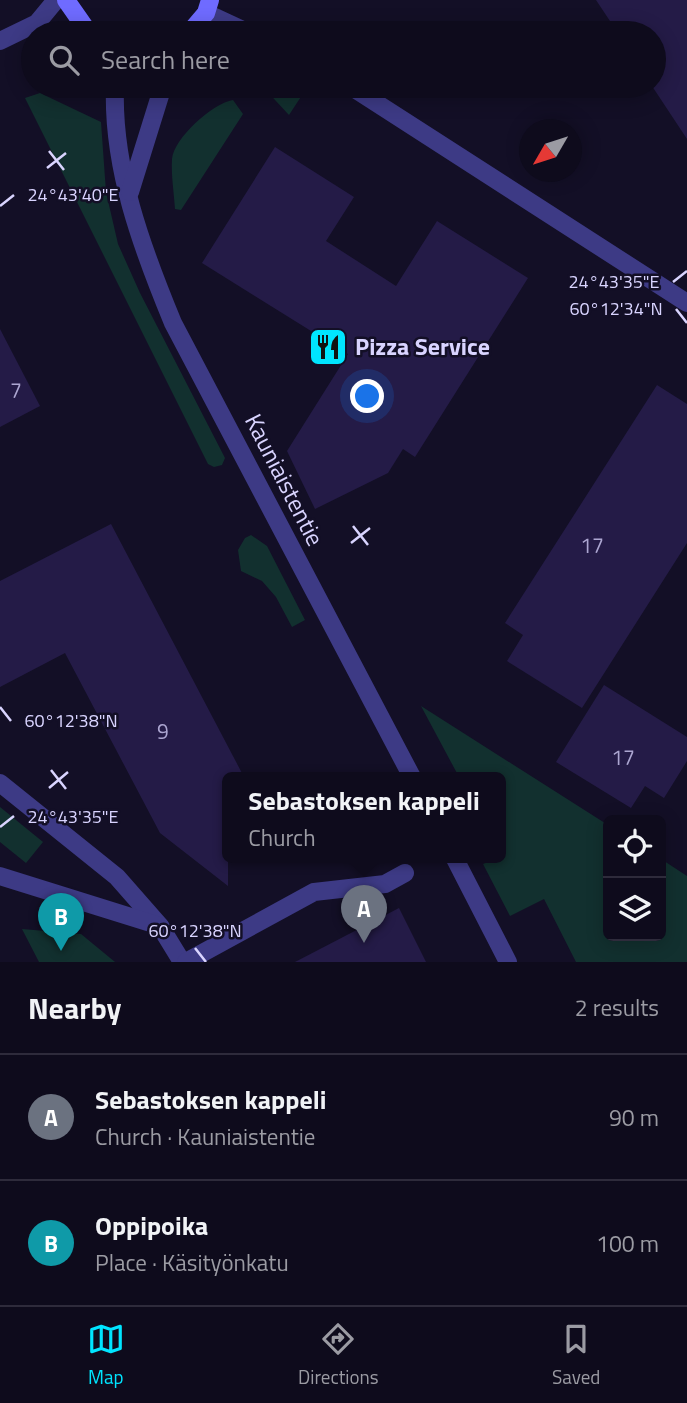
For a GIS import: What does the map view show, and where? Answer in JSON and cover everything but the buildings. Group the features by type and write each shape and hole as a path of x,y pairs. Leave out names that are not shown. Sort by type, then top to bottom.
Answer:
{"main road":[{"path":"66,0 81,21"},
{"path":"197,21 208,6"}],"street":[{"path":"39,21 56,0"},
{"path":"208,6 231,21"},
{"path":"0,41 21,31"},
{"name":"Kauniaistentie","path":"114,98 114,110 128,198 148,262 173,323 409,772"},
{"path":"128,198 159,98"},
{"path":"369,98 687,303"},
{"path":"0,783 117,877 160,926 184,962 314,892 386,884 405,873"},
{"path":"457,863 508,962"},
{"path":"0,876 160,926"}],"green space":[{"path":"25,98 51,98 101,122 106,192 118,244 140,293 225,458 222,465 214,467 208,464"},
{"path":"273,98 300,98 289,115"},
{"path":"233,100 243,114 181,210 175,209 172,165 174,151 187,132 205,114"},
{"path":"251,535 267,546 305,620 292,627 276,597 262,581 241,571 238,550 245,538"},
{"path":"421,706 603,822 603,941 666,941 666,862 687,876 687,962 576,962 544,899 510,916 483,864 506,863 506,772 456,772"},
{"path":"0,807 43,842 26,863 0,842"},
{"path":"22,929 81,934 115,962 39,962"}],"place":[{"name":"Pizza Service","path":"328,347"},
{"name":"Sebastoksen kappeli","path":"364,943"},
{"name":"Oppipoika","path":"61,951"}]}
